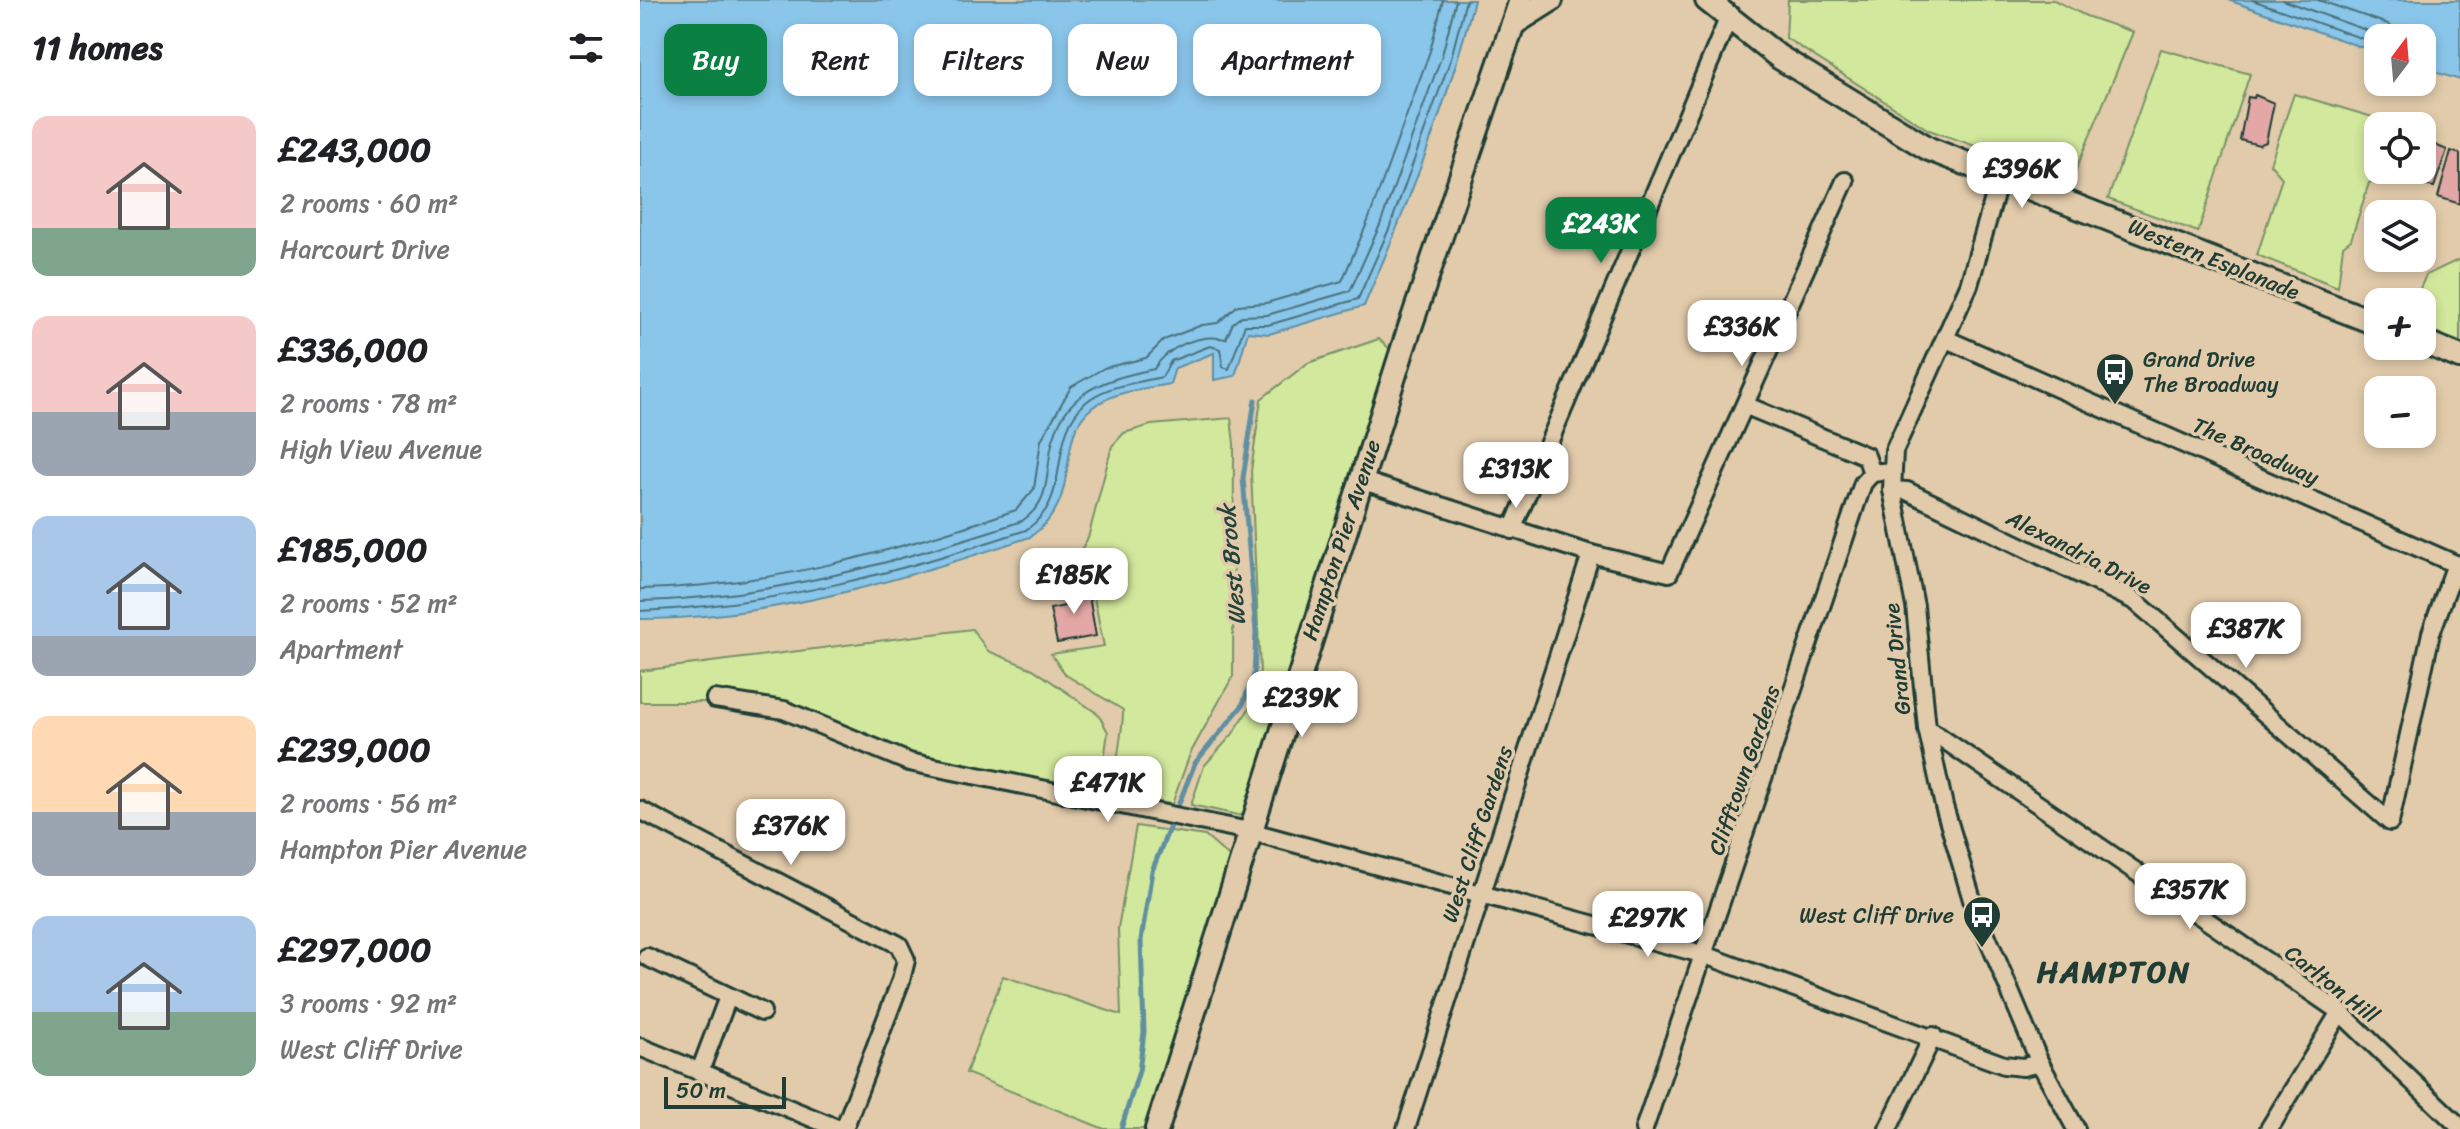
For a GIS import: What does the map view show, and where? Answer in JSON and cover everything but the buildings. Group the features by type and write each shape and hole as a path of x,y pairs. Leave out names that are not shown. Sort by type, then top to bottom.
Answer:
{"street":[{"name":"Hampton Pier Avenue","path":"1157,1129 1360,480 1521,0"},
{"path":"1513,24 1551,0"},
{"path":"1512,530 1711,7"},
{"name":"Western Esplanade","path":"1711,7 1779,57 1929,149 2364,319"},
{"name":"Grand Drive","path":"2000,177 1969,285 1905,423 1891,471 1892,490 1915,606 1927,728 1944,806 1973,903 2040,1063 2076,1129"},
{"path":"1360,480 1591,554 1669,573 1747,406 1845,181"},
{"name":"The Broadway","path":"1946,339 2458,565"},
{"path":"2436,347 2460,357"},
{"path":"1747,406 1866,456 1872,473 1891,471"},
{"name":"Clifftown Gardens","path":"1644,1129 1863,483 1872,473"},
{"name":"Alexandria Drive","path":"1892,490 1907,491 2135,601 2390,822 2431,633 2458,565"},
{"name":"West Cliff Gardens","path":"1406,1129 1591,554"},
{"path":"715,699 784,710 909,762 1249,831 1481,891 1705,955 1933,1036 2004,1065 2023,1067 2040,1063"},
{"name":"Carlton Hill","path":"1927,728 2340,1012 2460,1127"},
{"path":"640,810 899,945 906,960 841,1129 640,1047"},
{"path":"647,957 762,1012"},
{"path":"700,1071 728,997"},
{"path":"2269,1129 2340,1012"},
{"path":"1888,1129 1933,1036"}],"green space":[{"path":"1788,0 2054,0 2086,16 2133,32 2072,179 1929,130 1786,38"},
{"path":"2161,49 2250,74 2198,232 2108,199"},
{"path":"2294,94 2364,115 2364,184 2369,184 2351,240 2343,246 2338,287 2257,255 2282,178 2270,164"},
{"path":"2460,259 2460,342 2436,333 2436,288 2420,288 2426,275"},
{"path":"1379,339 1392,351 1248,817 1191,805 1204,766 1232,735 1254,701 1260,671 1251,471 1261,399 1308,363"},
{"path":"1231,418 1234,444 1233,676 1190,754 1172,804 1119,796 1116,779 1123,710 1066,675 1051,654 1104,646 1091,583 1072,565 1088,538 1112,446 1124,433 1151,425"},
{"path":"972,629 988,651 1033,669 1098,714 1108,732 1098,802 909,762 739,702 640,702 640,671"},
{"path":"1136,826 1205,836 1234,861 1151,1129 1104,1129 966,1073 1003,976 1121,1015 1118,928"}],"water":[{"path":"640,0 1474,0 1425,155 1364,306 1269,334 1248,332 1235,376 1214,380 1214,353 1175,368 1170,384 1120,394 1093,407 1073,435 1058,505 1047,522 1030,537 935,568 838,594 739,612 640,619"},
{"path":"2228,0 2460,0 2460,80 2436,72 2436,24 2364,24 2364,48"}],"waterway":[{"name":"West Brook","path":"1121,1129 1139,1071 1144,1032 1141,940 1152,871 1195,763 1242,706 1254,675 1256,632 1243,478 1255,400"}],"place":[{"name":"Grand Drive The Broadway","path":"2115,406"},
{"name":"West Cliff Drive","path":"1982,949"}],"district":[{"name":"HAMPTON","path":"2114,972"}]}
